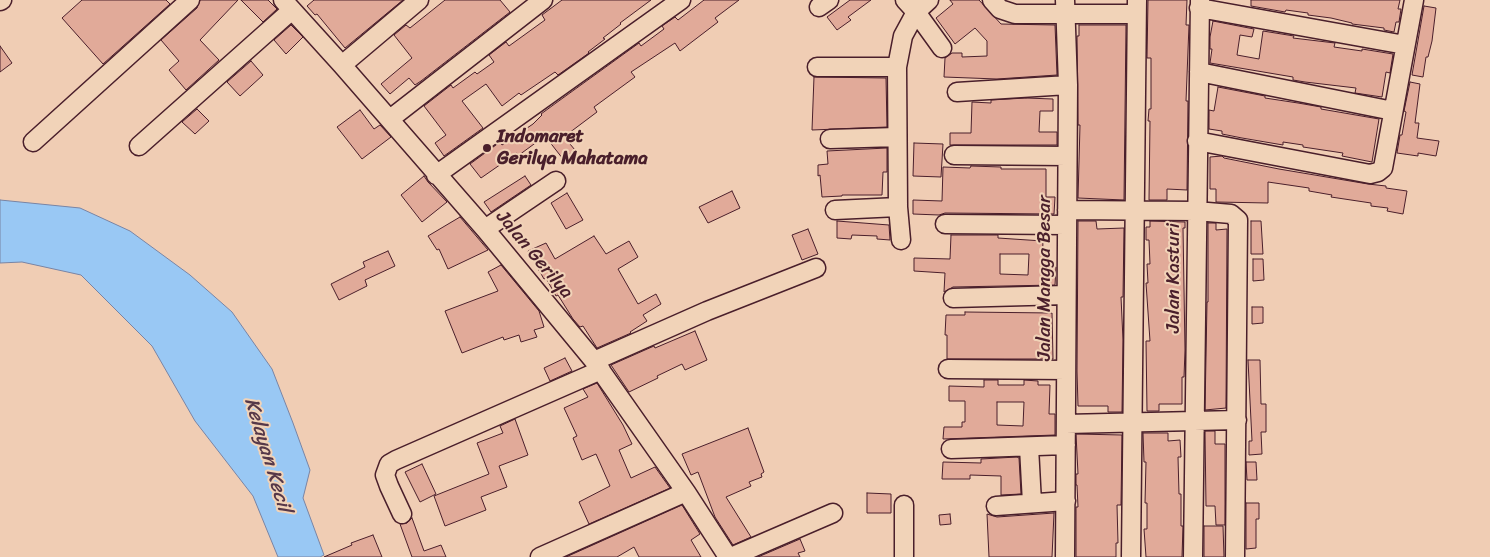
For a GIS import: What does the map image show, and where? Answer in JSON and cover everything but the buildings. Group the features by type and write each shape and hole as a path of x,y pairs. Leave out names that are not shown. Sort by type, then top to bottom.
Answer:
{"street":[{"path":"33,142 190,0"},
{"path":"342,65 418,0"},
{"path":"390,119 543,0"},
{"path":"436,175 681,0"},
{"path":"911,6 929,0"},
{"path":"992,0 1000,10 1015,14 1065,8 1137,7 1131,557"},
{"path":"1197,141 1374,174 1383,168 1414,0"},
{"path":"1200,4 1405,44"},
{"name":"Jalan Kasturi","path":"1192,557 1200,4"},
{"path":"139,146 288,5"},
{"name":"Jalan Gerilya","path":"288,5 485,229 598,366 730,557"},
{"path":"911,6 942,48"},
{"path":"901,240 898,207 897,67 911,6"},
{"name":"Jalan Mangga Besar","path":"1065,8 1068,85 1065,557"},
{"path":"817,67 897,67"},
{"path":"1199,72 1393,112"},
{"path":"957,92 1068,85"},
{"path":"830,139 897,137"},
{"path":"954,155 1067,156"},
{"path":"485,229 556,181"},
{"path":"835,210 898,207"},
{"path":"945,224 1135,211 1196,211 1231,214 1238,220 1235,557"},
{"path":"402,514 388,486 385,475 389,464 598,366 707,310 816,268"},
{"path":"952,298 1066,295"},
{"path":"948,369 1066,370"},
{"path":"1066,424 1237,420"},
{"path":"951,449 1066,445"},
{"path":"1029,446 1032,503"},
{"path":"540,557 686,492"},
{"path":"996,506 1066,501"},
{"path":"904,505 904,557"},
{"path":"730,557 834,513"}],"water":[{"name":"Kelayan Kecil","path":"0,200 80,208 130,231 190,275 232,312 272,369 293,423 310,470 303,498 324,555 320,557 278,557 253,496 195,421 152,346 81,275 22,262 0,263"}],"place":[{"name":"Indomaret Gerilya Mahatama","path":"487,148"}]}
